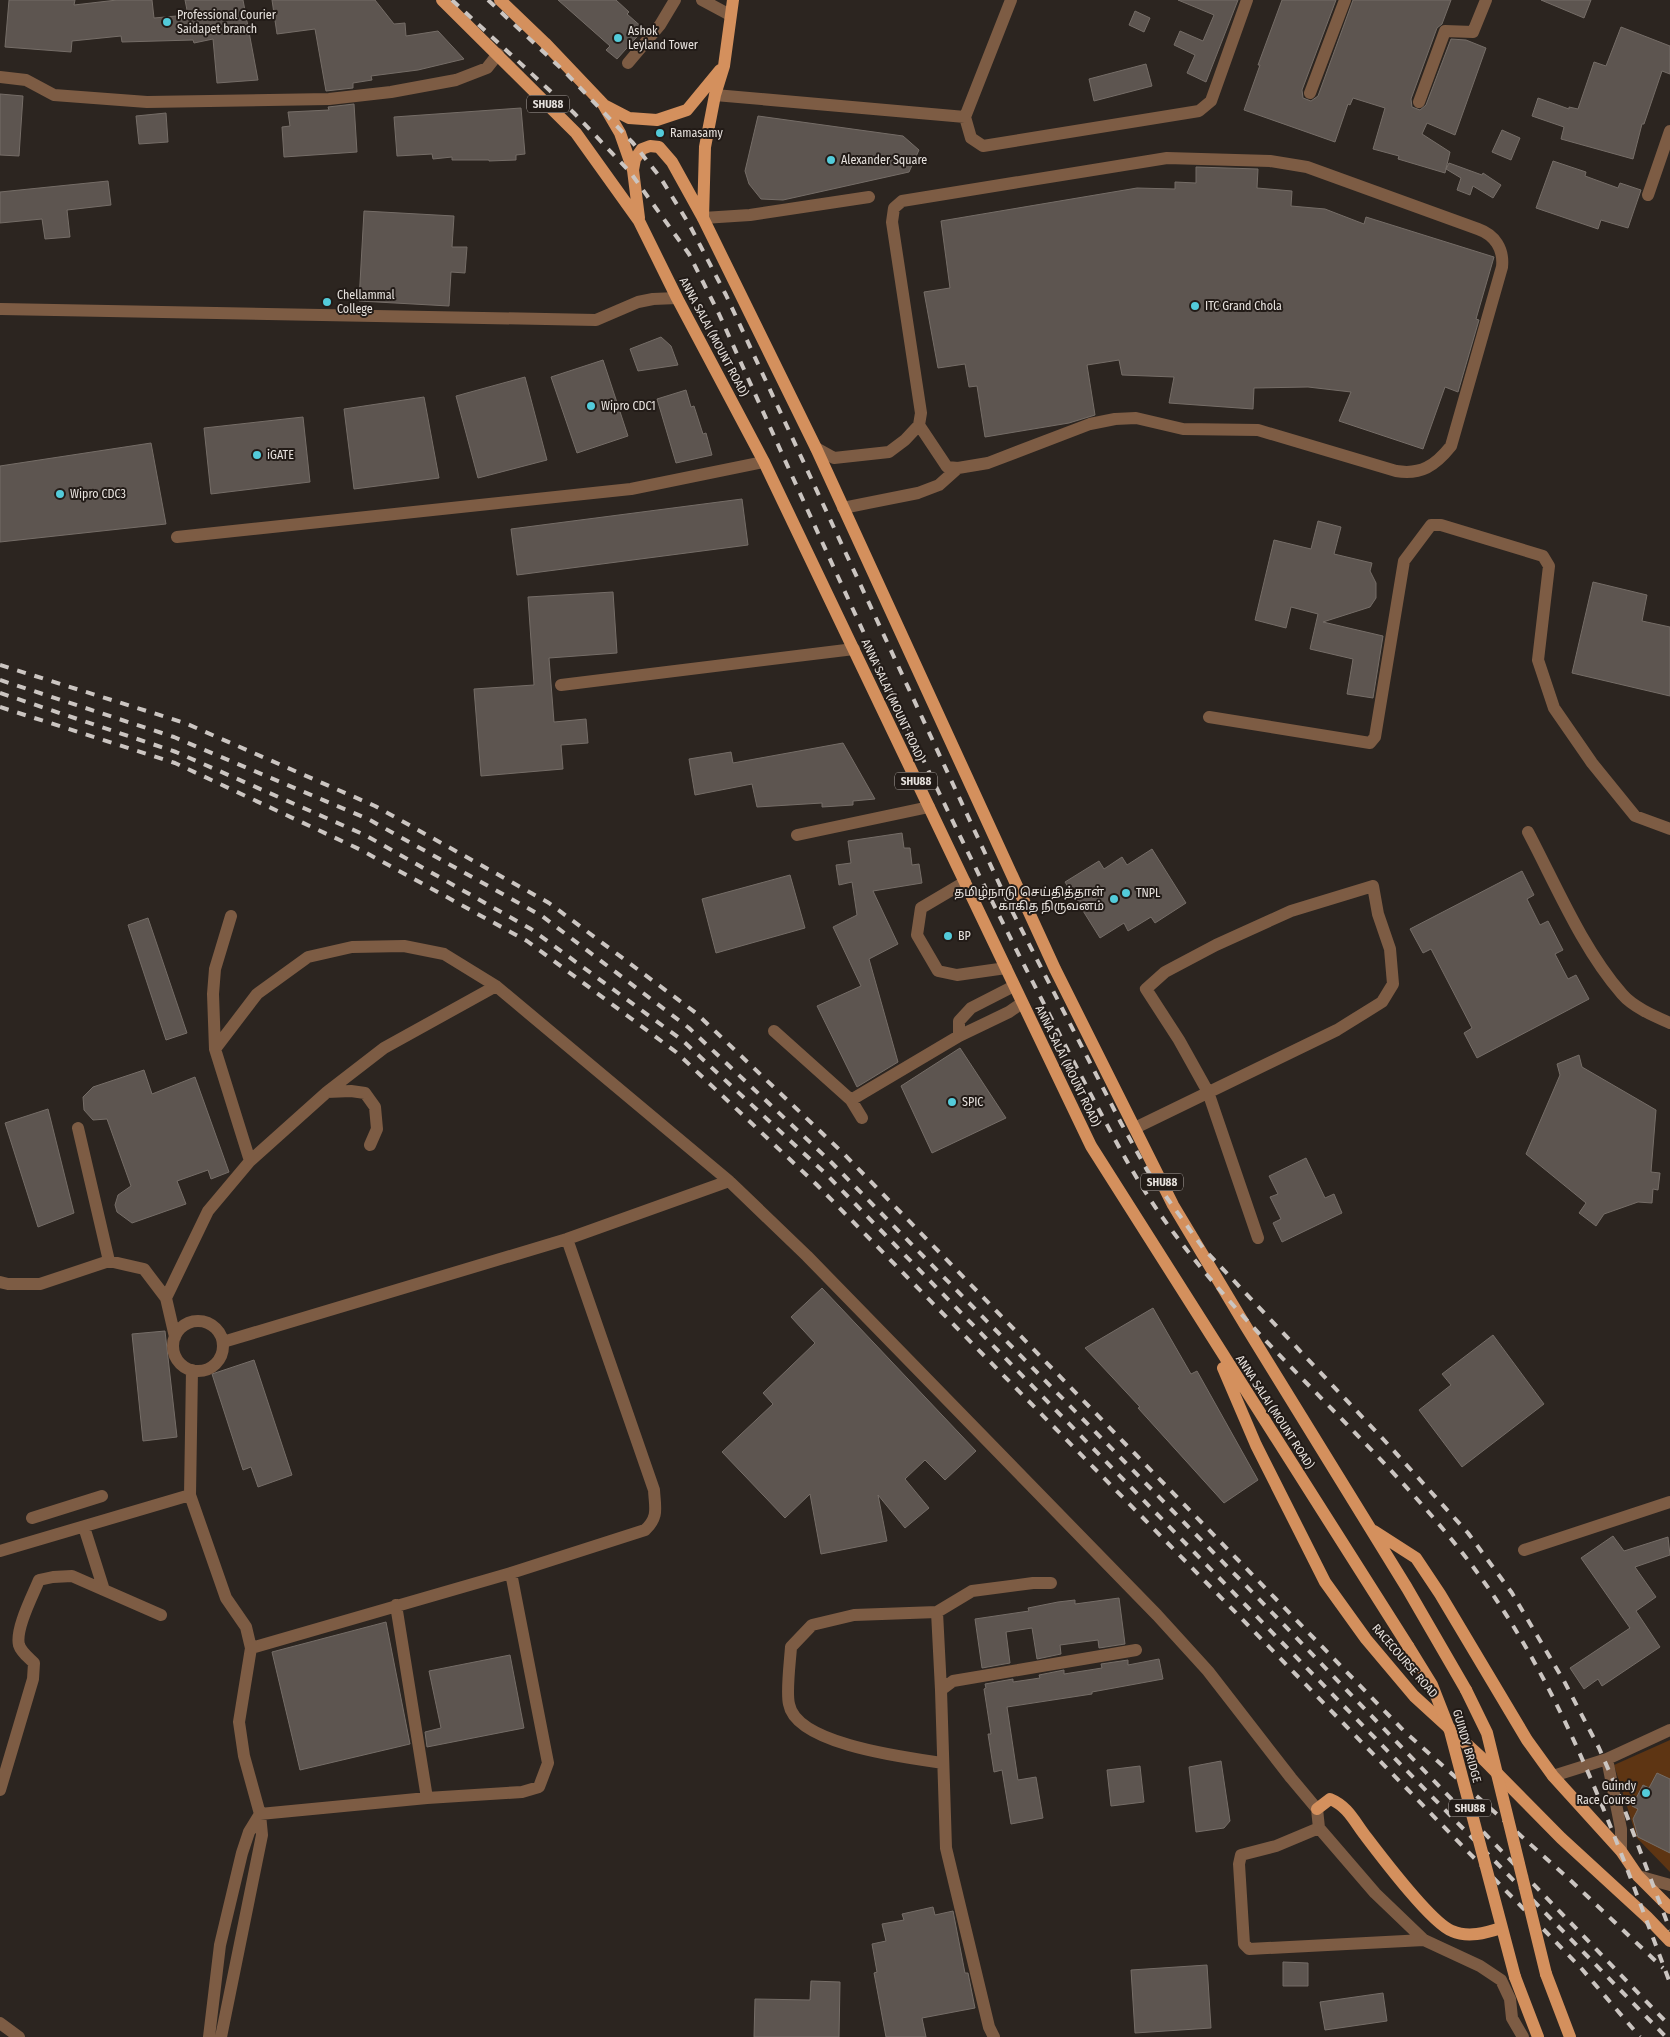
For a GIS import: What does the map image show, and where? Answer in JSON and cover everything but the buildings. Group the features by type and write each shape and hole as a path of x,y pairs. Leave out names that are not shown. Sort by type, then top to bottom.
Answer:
{"main road":[{"name":"ANNA SALAI (MOUNT ROAD)","path":"442,0 576,133 640,221 677,298 764,462 1091,1146 1408,1646"},
{"name":"SHU88","path":"500,0 546,43 603,104 620,133 633,170 640,221"},
{"name":"ANNA SALAI (MOUNT ROAD)","path":"733,0 724,66 715,95 705,147 703,218 816,448 1055,969 1173,1205 1370,1528 1466,1690"},
{"path":"603,104 629,118 657,120 687,110 724,66"},
{"name":"SHU88","path":"633,170 635,159 642,149 650,146 659,147 672,162 703,218"},
{"name":"RACECOURSE ROAD","path":"1208,1333 1256,1445 1325,1582 1366,1639 1414,1696 1484,1760 1561,1838 1647,1917 1670,1941"},
{"path":"1370,1528 1416,1558 1440,1594 1527,1740 1553,1776 1621,1851 1638,1876 1670,1908"},
{"name":"GUINDY BRIDGE","path":"1408,1646 1432,1685 1450,1731 1515,1977 1538,2037"},
{"name":"GUINDY BRIDGE","path":"1466,1690 1487,1733 1546,1974 1570,2037"},
{"path":"1317,1809 1330,1799 1342,1804 1380,1856 1429,1913 1452,1931 1480,1935 1501,1928"}],"street":[{"path":"628,63 660,25 675,0"},
{"path":"702,0 730,15"},
{"path":"1011,0 965,117 971,138 984,146 1198,111 1211,101 1247,0"},
{"path":"1310,93 1345,0"},
{"path":"1419,102 1445,31 1473,32 1486,0"},
{"path":"0,78 26,80 54,95 147,102 329,99 391,92 456,80 487,68 498,54"},
{"path":"715,95 965,117"},
{"path":"1648,194 1670,131"},
{"path":"816,448 834,458 889,452 905,440 919,425 921,412 892,222 894,208 902,201 1167,158 1270,161 1307,167 1488,232 1496,241 1501,251 1502,268 1450,446 1434,464 1418,472 1396,470 1258,430 1183,429 1136,418 1115,419 1090,424 988,463 958,468 947,467 919,425"},
{"path":"703,218 750,215 869,197"},
{"path":"1,309 596,320 638,302 653,298 677,298"},
{"path":"177,537 631,489 764,462"},
{"path":"843,508 918,493 939,486 958,468"},
{"path":"1209,717 1370,743 1375,737 1404,561 1432,525 1441,525 1542,556 1549,566 1538,660 1554,708 1592,763 1635,816 1670,829"},
{"path":"561,685 854,649"},
{"path":"797,835 929,807"},
{"path":"1528,832 1589,948 1622,995 1652,1016 1670,1023"},
{"path":"964,882 921,908 917,935 938,971 957,975 1006,968"},
{"path":"1135,1128 1208,1092 1337,1030 1382,1002 1393,984 1390,949 1378,914 1373,886 1291,911 1216,945 1165,972 1146,989 1179,1040 1208,1092 1258,1238"},
{"path":"231,916 215,969 213,994 215,1048 250,1161"},
{"path":"215,1048 257,994 308,957 352,947 404,946 444,954 496,986 729,1181 806,1256 1157,1615 1208,1671 1317,1809 1318,1828 1375,1893 1424,1940 1480,1966 1501,1980 1510,1999 1512,2018 1522,2037"},
{"path":"166,1298 208,1211 250,1161 327,1092 384,1048 496,986"},
{"path":"959,1036 959,1021 971,1008 1014,986"},
{"path":"851,1100 959,1036 1009,1012 1022,1003"},
{"path":"774,1031 851,1100 862,1118"},
{"path":"327,1092 351,1091 365,1093 375,1107 376,1129 370,1145"},
{"path":"78,1128 109,1261"},
{"path":"224,1342 567,1239 729,1181"},
{"path":"251,1648 511,1573 645,1530 654,1522 656,1513 654,1490 567,1239"},
{"path":"0,1282 8,1284 40,1284 109,1261 144,1269 166,1298 175,1337 174,1354 184,1367 192,1370 209,1369 221,1358 224,1342 216,1327 201,1320 185,1324 175,1337"},
{"path":"192,1370 190,1495 226,1598 246,1627 251,1648 239,1722 244,1756 260,1814 262,1835 221,2037"},
{"path":"0,1551 190,1495"},
{"path":"32,1518 102,1496"},
{"path":"1524,1550 1670,1502"},
{"path":"58,1510 64,1533"},
{"path":"84,1527 104,1590"},
{"path":"260,1814 427,1798 522,1792 539,1787 548,1763 511,1573"},
{"path":"0,1790 33,1679 34,1663 19,1644 20,1627 39,1580 72,1576 161,1615"},
{"path":"943,1763 897,1757 847,1746 800,1724 788,1706 791,1647 812,1625 854,1615 937,1612 972,1591 1033,1583 1052,1583"},
{"path":"396,1605 427,1798"},
{"path":"937,1612 946,1848 989,2027 994,2037"},
{"path":"941,1690 953,1681 1136,1650"},
{"path":"1553,1776 1607,1759 1670,1730"},
{"path":"1607,1759 1621,1829 1621,1851"},
{"path":"209,2037 220,1944 242,1853 249,1832 260,1814"},
{"path":"1318,1828 1276,1846 1241,1855 1239,1864 1244,1944 1249,1949 1424,1940"},
{"path":"1638,1876 1670,1885"},
{"path":"0,2023 19,2037"}],"shaded area":[{"name":"Guindy Race Course","path":"1670,1740 1670,1872 1637,1838 1614,1765"}],"railway":[{"path":"452,0 574,113 630,172 689,254 719,314 941,798 980,878 1124,1157 1152,1203 1194,1260 1270,1345 1428,1511 1464,1555 1499,1604 1530,1655 1558,1707 1583,1761 1670,1983"},
{"path":"488,0 565,72 633,143 660,177 689,224 726,295 1010,907 1147,1170 1203,1248 1384,1440 1468,1533 1512,1593 1564,1681 1599,1748 1616,1787 1670,1930"},
{"path":"0,665 185,723 375,806 549,903 696,1013 844,1154 1404,1731 1568,1878 1663,1968"},
{"path":"0,680 174,737 368,819 542,916 689,1028 831,1162 1258,1598 1670,2026"},
{"path":"0,693 176,752 365,835 531,929 682,1040 826,1174 1666,2037"},
{"path":"0,707 175,763 361,850 527,941 676,1052 817,1185 1241,1618 1581,1968 1640,2037"}],"place":[{"name":"Professional Courier Saidapet branch","path":"167,22"},
{"name":"Ashok Leyland Tower","path":"618,38"},
{"name":"Ramasamy","path":"660,133"},
{"name":"Alexander Square","path":"831,160"},
{"name":"Chellammal College","path":"327,302"},
{"name":"ITC Grand Chola","path":"1195,306"},
{"name":"Wipro CDC1","path":"591,406"},
{"name":"iGATE","path":"257,455"},
{"name":"Wipro CDC3","path":"60,494"},
{"name":"TNPL","path":"1126,893"},
{"name":"தமிழ்நாடு செய்தித்தாள் காகித நிருவனம்","path":"1114,899"},
{"name":"BP","path":"948,936"},
{"name":"SPIC","path":"952,1102"},
{"name":"Guindy Race Course","path":"1646,1793"}]}
